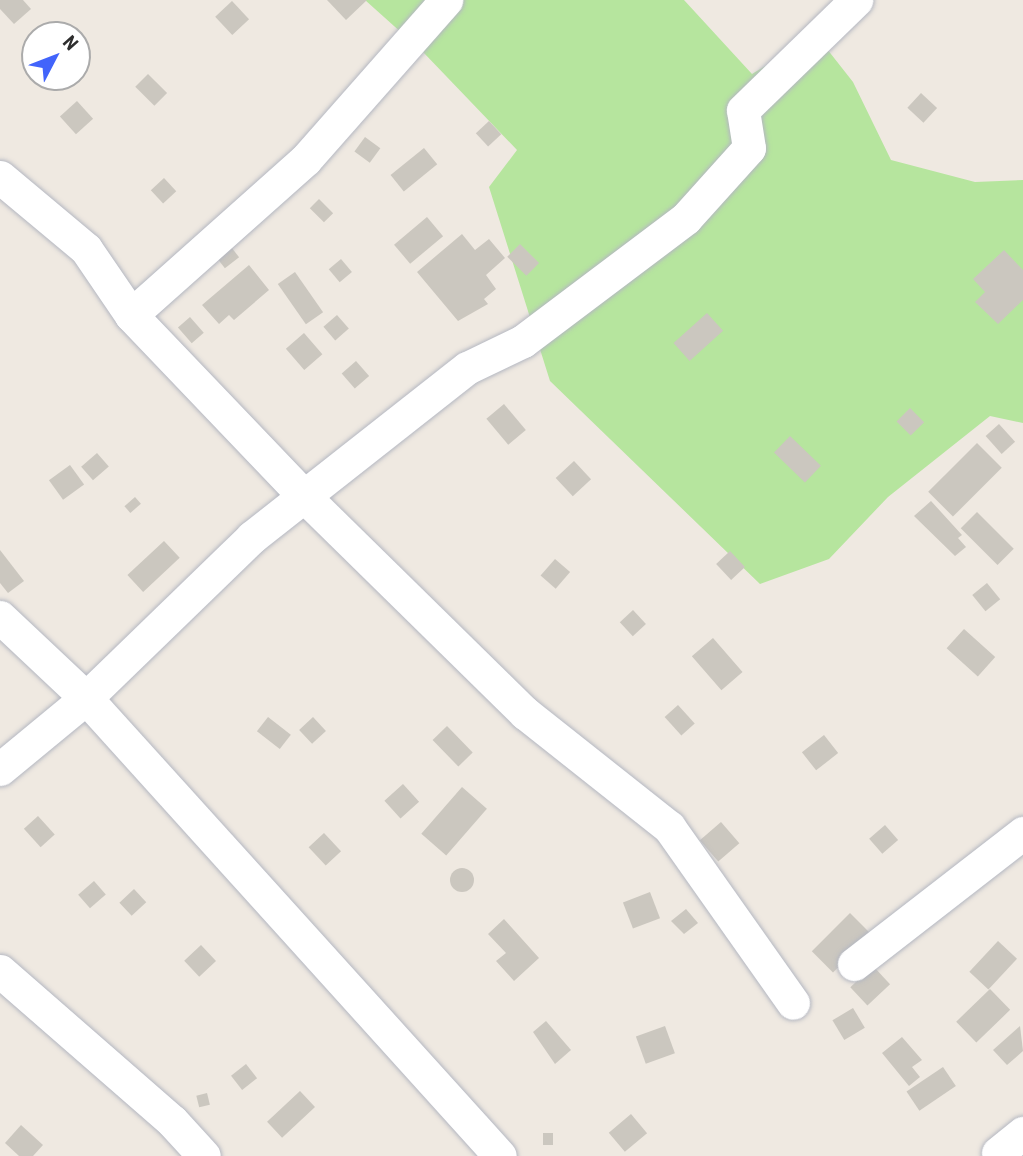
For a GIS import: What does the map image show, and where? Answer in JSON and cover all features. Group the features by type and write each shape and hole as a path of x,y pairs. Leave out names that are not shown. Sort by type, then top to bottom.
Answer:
{"street":[{"path":"131,315 306,159 446,0"},
{"path":"0,769 86,698 252,537 467,368 523,341 686,218 749,148 743,110 856,0"},
{"path":"0,177 86,249 131,315 304,496 525,713 669,827 793,1003"},
{"path":"0,617 86,698 500,1156"},
{"path":"854,964 1023,833"},
{"path":"0,971 172,1121 204,1156"}],"green space":[{"path":"365,0 684,0 752,74 816,35 853,82 891,160 975,182 1023,180 1023,423 990,416 888,497 829,559 760,584 550,381 489,187 517,150 423,52"}],"building":[{"path":"0,0 23,0 31,9 14,24 0,9"},
{"path":"327,0 367,0 346,20"},
{"path":"232,1 249,19 232,35 215,17"},
{"path":"148,74 167,93 154,106 135,87"},
{"path":"921,93 937,108 923,123 907,108"},
{"path":"77,101 93,119 76,134 60,116"},
{"path":"489,121 501,134 488,146 476,133"},
{"path":"365,137 380,148 370,163 354,152"},
{"path":"424,148 437,164 404,191 391,175"},
{"path":"164,178 176,191 163,203 151,190"},
{"path":"319,199 333,213 324,222 310,208"},
{"path":"427,217 443,236 410,264 394,245"},
{"path":"462,234 475,250 489,239 505,258 486,275 496,289 484,299 488,304 458,321 417,272"},
{"path":"228,243 239,257 225,268 214,254"},
{"path":"520,244 539,263 526,276 507,257"},
{"path":"1004,250 1023,270 1023,300 998,324 975,302 985,292 973,279"},
{"path":"341,259 352,272 340,282 329,269"},
{"path":"249,265 269,290 234,320 229,315 219,324 202,305"},
{"path":"295,272 323,312 306,324 278,284"},
{"path":"707,313 723,331 690,361 674,343"},
{"path":"337,315 349,329 335,340 323,327"},
{"path":"190,317 204,333 192,343 178,327"},
{"path":"304,333 322,354 304,370 286,349"},
{"path":"356,361 369,376 355,389 342,373"},
{"path":"504,404 526,430 508,445 486,419"},
{"path":"910,408 924,422 911,436 897,421"},
{"path":"999,424 1015,442 1002,454 986,436"},
{"path":"790,436 821,466 805,482 774,453"},
{"path":"977,443 1002,468 953,517 928,492"},
{"path":"97,453 109,467 93,480 81,467"},
{"path":"574,461 591,479 573,496 556,478"},
{"path":"70,465 84,484 63,500 49,480"},
{"path":"135,497 141,504 130,513 124,506"},
{"path":"931,501 962,535 958,538 966,547 955,556 914,516"},
{"path":"977,512 1014,549 998,565 961,528"},
{"path":"164,541 180,558 143,592 127,575"},
{"path":"0,550 24,581 8,593 0,583"},
{"path":"730,551 745,567 731,580 716,564"},
{"path":"555,559 570,572 556,589 541,576"},
{"path":"987,583 1000,599 985,611 972,595"},
{"path":"633,610 646,624 633,636 620,622"},
{"path":"964,629 995,657 978,676 947,648"},
{"path":"713,638 743,672 721,690 692,656"},
{"path":"678,705 695,724 681,736 665,717"},
{"path":"268,717 291,735 280,749 257,731"},
{"path":"313,717 326,731 312,744 299,730"},
{"path":"447,726 473,753 458,767 433,740"},
{"path":"824,735 838,753 816,770 802,752"},
{"path":"403,784 419,802 400,819 384,801"},
{"path":"462,787 487,809 446,855 421,834"},
{"path":"38,816 55,835 41,847 24,829"},
{"path":"721,822 739,843 718,862 700,840"},
{"path":"885,825 898,840 882,854 869,839"},
{"path":"324,833 341,851 326,866 309,847"},
{"path":"462,868 473,875 474,880 467,891 462,892 451,885 450,880 457,869"},
{"path":"94,881 106,895 90,908 78,895"},
{"path":"134,889 146,902 132,916 119,903"},
{"path":"650,892 660,918 633,929 623,902"},
{"path":"686,909 698,923 684,934 671,921"},
{"path":"850,913 871,934 833,972 812,951"},
{"path":"504,919 539,958 514,981 496,961 506,953 488,934"},
{"path":"998,941 1017,959 988,989 969,972"},
{"path":"201,945 216,961 199,977 184,961"},
{"path":"873,966 890,984 867,1005 850,987"},
{"path":"990,989 1010,1010 976,1043 956,1022"},
{"path":"853,1008 865,1028 844,1040 832,1020"},
{"path":"546,1021 571,1050 555,1064 533,1032"},
{"path":"665,1026 675,1053 646,1064 636,1037"},
{"path":"1020,1026 1023,1051 1007,1065 993,1050"},
{"path":"902,1037 922,1060 912,1067 920,1077 909,1086 882,1053"},
{"path":"246,1064 257,1078 242,1090 231,1076"},
{"path":"943,1067 956,1086 919,1111 907,1092"},
{"path":"300,1091 315,1107 282,1138 267,1122"},
{"path":"207,1093 210,1105 199,1107 196,1096"},
{"path":"631,1114 647,1133 625,1152 609,1133"},
{"path":"21,1125 43,1145 33,1156 19,1156 5,1143"},
{"path":"543,1133 553,1133 553,1145 543,1145"}]}
